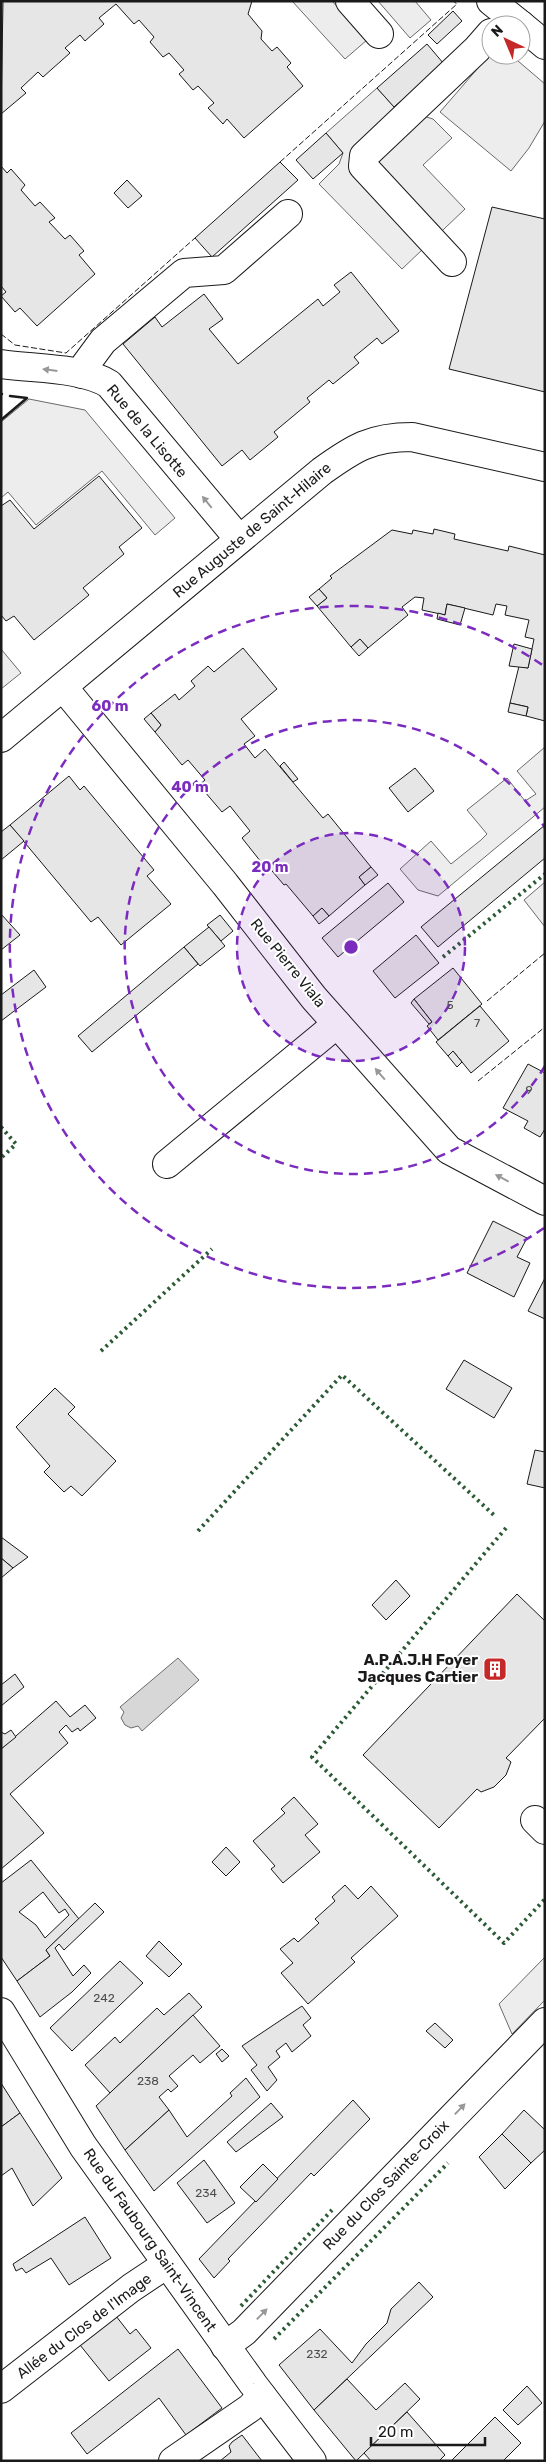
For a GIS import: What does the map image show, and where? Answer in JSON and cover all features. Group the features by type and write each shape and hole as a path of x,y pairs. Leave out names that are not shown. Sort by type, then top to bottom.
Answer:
{"street":[{"path":"350,1 379,34"},
{"path":"531,36 545,45"},
{"path":"452,262 363,166 364,156 481,45"},
{"path":"82,374 86,364 103,341 184,273 224,270 288,214"},
{"name":"Rue de la Lisotte","path":"1,364 82,374 100,378 109,384 239,539"},
{"name":"Rue Auguste de Saint-Hilaire","path":"1,738 239,539 340,457 361,444 379,440 412,437 545,467"},
{"name":"Rue Pierre Viala","path":"63,687 338,1024 448,1150 545,1201"},
{"path":"167,1164 338,1024"},
{"name":"Rue du Faubourg Saint-Vincent","path":"1,2012 84,2146 225,2346 312,2461"},
{"name":"Rue du Clos Sainte-Croix","path":"225,2346 244,2332 545,2022"},
{"name":"Allée du Clos de l'Image","path":"1,2388 131,2288 167,2264"},
{"path":"173,2461 250,2408 262,2396"}],"shaded area":[{"path":"292,1 332,1 367,40 345,59"},
{"path":"378,1 415,1 431,20 410,38"},
{"path":"481,65 523,65 545,84 545,121 529,148 511,171 440,112"},
{"path":"377,88 394,107 433,119 452,138 423,165 465,209 402,269 319,184 339,164 343,153 326,133"},
{"path":"29,399 85,410 175,518 155,535 102,471 36,525 8,492 1,498 1,422"},
{"path":"1,649 21,673 1,689"},
{"path":"545,747 545,807 438,896 418,890 400,869 431,841 451,864 481,840 487,834 467,810 507,778 525,801 536,794 517,771"},
{"path":"545,882 545,927 524,900"},
{"path":"178,1658 199,1680 142,1731 138,1726 131,1728 125,1725 121,1718 124,1712 120,1707"},
{"path":"545,1957 545,2000 512,2034 499,2004"}],"building":[{"path":"3,1 252,1 248,14 262,31 261,39 272,51 277,47 291,63 287,67 303,86 244,138 227,119 223,124 208,108 214,103 198,86 193,90 179,74 184,70 169,53 163,57 150,42 154,37 139,20 134,24 116,4 99,18 104,24 85,41 80,35 65,48 70,53 43,77 38,72 21,88 26,93 1,114"},
{"path":"453,11 462,21 437,44 428,35"},
{"path":"427,44 444,64 394,107 377,88"},
{"path":"326,133 343,153 313,179 296,160"},
{"path":"280,162 298,180 212,257 195,238"},
{"path":"1,166 7,173 11,169 25,185 21,190 35,206 40,202 55,218 49,222 65,239 70,235 84,251 79,255 95,274 37,326 20,308 15,312 1,296 6,292 1,286"},
{"path":"127,180 142,196 128,208 114,193"},
{"path":"492,207 545,219 545,392 449,369"},
{"path":"351,272 399,331 382,344 377,338 354,357 359,363 333,384 329,380 307,398 310,402 274,432 278,437 250,460 242,450 222,466 123,344 155,317 162,327 204,294 223,319 209,329 238,364 318,299 323,306 340,292 334,285"},
{"path":"99,476 142,528 119,547 124,554 83,588 89,595 34,640 14,616 6,621 1,615 1,506 10,500 34,529"},
{"path":"434,529 455,534 454,539 508,551 509,546 545,555 545,721 526,716 528,707 510,703 519,666 528,668 534,639 525,637 529,620 505,615 507,606 496,604 493,615 447,604 445,615 422,610 424,598 415,597 402,607 408,615 368,648 360,639 351,647 317,606 327,598 319,589 332,578 330,576 392,530 412,534 413,530 433,534"},
{"path":"319,589 327,598 317,606 309,597"},
{"path":"447,604 465,608 460,625 437,619 438,613 445,615"},
{"path":"360,639 368,648 359,656 351,647"},
{"path":"514,644 532,649 528,668 509,666"},
{"path":"243,648 277,689 241,719 255,736 244,744 255,758 265,749 323,818 328,814 371,867 359,877 365,885 329,916 322,908 313,916 286,884 284,885 267,865 265,867 242,838 250,831 230,806 222,812 199,785 205,780 188,760 182,765 155,732 161,725 151,713 175,694 179,700 195,686 191,681 208,666 214,672"},
{"path":"510,703 528,707 526,716 508,712"},
{"path":"151,713 161,725 155,732 144,719"},
{"path":"284,762 298,779 293,782 280,766"},
{"path":"415,768 434,791 408,812 389,788"},
{"path":"69,776 80,790 84,786 154,870 147,876 171,904 121,945 98,917 91,922 10,825"},
{"path":"10,825 24,841 1,860 1,832"},
{"path":"545,825 545,858 438,947 421,927"},
{"path":"371,867 378,875 365,885 359,877"},
{"path":"388,883 404,902 338,957 322,938"},
{"path":"322,908 329,916 319,924 313,916"},
{"path":"1,914 20,935 1,950"},
{"path":"220,915 233,931 221,941 207,925"},
{"path":"209,927 225,946 200,966 184,947"},
{"path":"416,935 439,963 395,998 373,971"},
{"path":"184,947 198,964 92,1052 78,1036"},
{"path":"453,968 482,1004 438,1040 427,1026 432,1022 414,999"},
{"path":"34,970 46,987 1,1021 1,995"},
{"path":"414,999 432,1022 429,1024 411,1003"},
{"path":"480,1006 509,1041 471,1073 453,1051 448,1056 436,1042"},
{"path":"453,1051 462,1062 457,1067 448,1056"},
{"path":"528,1064 545,1073 545,1129 540,1137 524,1128 528,1121 503,1108"},
{"path":"493,1221 527,1238 517,1257 530,1263 514,1297 467,1273"},
{"path":"545,1278 545,1319 528,1311"},
{"path":"464,1360 512,1388 494,1418 446,1389"},
{"path":"55,1388 75,1407 68,1414 116,1461 82,1496 71,1486 64,1492 44,1472 50,1466 16,1427"},
{"path":"535,1450 545,1452 545,1488 527,1484"},
{"path":"1,1537 28,1557 13,1568 1,1558"},
{"path":"1,1558 13,1568 1,1578"},
{"path":"396,1580 410,1596 386,1620 372,1605"},
{"name":"A.P.A.J.H Foyer Jacques Cartier","path":"517,1594 545,1621 545,1718 506,1758 511,1762 506,1775 494,1787 481,1792 477,1789 439,1828 363,1755"},
{"path":"15,1674 24,1687 1,1706 1,1685"},
{"path":"56,1701 70,1717 85,1705 96,1718 80,1731 78,1728 72,1732 66,1725 59,1732 68,1743 10,1794 44,1833 1,1869 1,1749"},
{"path":"11,1730 16,1737 1,1749 1,1732 5,1734"},
{"path":"294,1797 318,1824 305,1835 320,1852 283,1883 271,1869 275,1866 253,1841 285,1813 281,1809"},
{"path":"226,1847 240,1862 226,1876 212,1862"},
{"path":"31,1860 79,1919 46,1950 50,1956 17,1981 1,1957 1,1883","holes":["43,1892 59,1913 65,1909 69,1915 45,1938 36,1925 19,1912"]},
{"path":"345,1885 358,1899 371,1886 398,1916 351,1958 355,1962 308,2004 281,1973 293,1963 280,1949 294,1938 298,1942 319,1923 315,1919 335,1901 332,1897"},
{"path":"95,1903 104,1912 64,1950 59,1944 55,1948 73,1976 84,1965 91,1973 72,1992 40,2017 17,1981 50,1956 46,1950"},
{"path":"159,1941 182,1964 169,1977 146,1956"},
{"path":"120,1961 143,1983 72,2051 50,2028"},
{"path":"189,1993 202,2007 110,2093 85,2065 115,2037 120,2043 157,2008 164,2015"},
{"path":"302,2006 311,2018 303,2025 311,2036 292,2052 286,2043 276,2051 280,2057 268,2067 277,2080 267,2091 251,2070 257,2065 242,2046"},
{"path":"193,2015 220,2046 200,2063 193,2055 169,2076 178,2086 171,2092 168,2089 159,2097 169,2110 125,2150 96,2106"},
{"path":"435,2023 453,2040 445,2048 426,2031"},
{"path":"222,2049 229,2056 222,2062 216,2054"},
{"path":"246,2078 260,2097 154,2191 125,2150 169,2110 187,2137 232,2096 230,2093"},
{"path":"1,2083 20,2113 1,2127"},
{"path":"353,2100 370,2119 314,2176 311,2173 228,2259 230,2261 214,2278 199,2259"},
{"path":"271,2103 283,2117 236,2152 227,2142"},
{"path":"524,2110 545,2130 545,2150 531,2163 502,2134"},
{"path":"20,2113 62,2178 33,2206 12,2168 1,2176 1,2127"},
{"path":"502,2134 531,2163 505,2189 479,2157"},
{"path":"204,2160 235,2203 207,2223 177,2183"},
{"path":"263,2164 278,2179 256,2202 240,2187"},
{"path":"85,2217 111,2258 69,2285 51,2258 26,2273 22,2268 16,2271 13,2264"},
{"path":"419,2282 433,2297 314,2410 279,2365 320,2329 352,2363 366,2344 387,2323 391,2309"},
{"path":"116,2316 130,2334 136,2329 151,2348 109,2381 80,2345"},
{"path":"178,2349 222,2408 186,2435 159,2398 87,2454 71,2433"},
{"path":"347,2379 376,2410 405,2383 420,2399 356,2461 314,2410"},
{"path":"527,2386 542,2403 518,2425 503,2410"},
{"path":"407,2412 445,2455 439,2461 371,2461 364,2453"},
{"path":"495,2417 521,2443 503,2461 451,2461"},
{"path":"242,2435 262,2461 220,2461 231,2452 229,2446 232,2442"}],"hedge":[{"path":"443,957 545,874"},
{"path":"1,1127 16,1144 1,1158"},
{"path":"101,1351 212,1249"},
{"path":"198,1531 342,1375 496,1517"},
{"path":"506,1528 312,1757 504,1943 545,1899"},
{"path":"274,2339 448,2163"},
{"path":"241,2306 332,2210"}],"fence":[{"path":"280,162 457,4 453,1"},
{"path":"1,334 15,345 66,353 195,238"},
{"path":"487,1001 545,953"},
{"path":"478,1081 545,1027"}],"wall":[{"path":"1,420 27,398 10,396"}],"place":[{"name":"A.P.A.J.H Foyer Jacques Cartier","path":"495,1669"}]}
